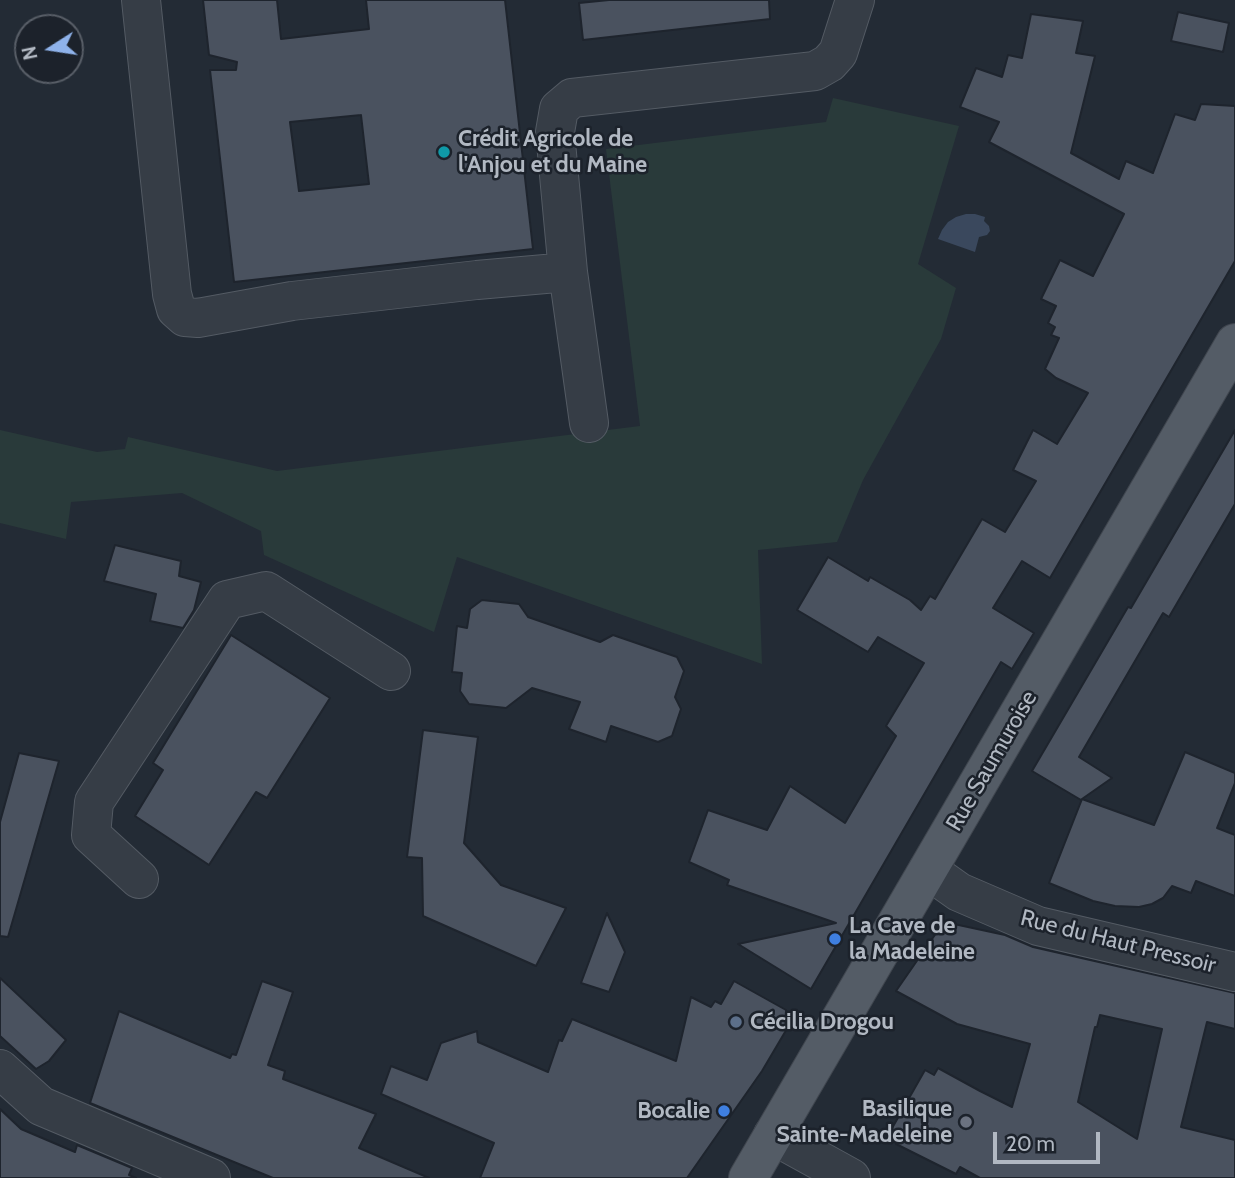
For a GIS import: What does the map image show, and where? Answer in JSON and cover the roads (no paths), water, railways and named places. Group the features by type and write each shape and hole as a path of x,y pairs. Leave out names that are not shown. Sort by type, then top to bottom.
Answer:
{"main road":[{"name":"Rue Saumuroise","path":"748,1178 1235,343"}],"street":[{"path":"141,0 172,294 176,309 185,317 198,318 292,301 568,272"},
{"path":"589,423 568,272 555,132 559,108 572,98 815,71 830,63 838,52 855,0"},
{"path":"139,879 91,835 94,802 227,600 267,591 391,671"},
{"name":"Rue du Haut Pressoir","path":"928,870 959,892 1038,926 1235,972"},
{"path":"0,1069 41,1106 211,1178"},
{"path":"773,1135 851,1178"}],"water":[{"path":"966,214 985,217 984,221 989,226 987,235 979,237 975,252 938,239 948,222"}],"place":[{"name":"Crédit Agricole de l'Anjou et du Maine","path":"444,152"},
{"name":"La Cave de la Madeleine","path":"835,939"},
{"name":"Cécilia Drogou","path":"736,1022"},
{"name":"Bocalie","path":"724,1111"},
{"name":"Basilique Sainte-Madeleine","path":"966,1122"}]}
